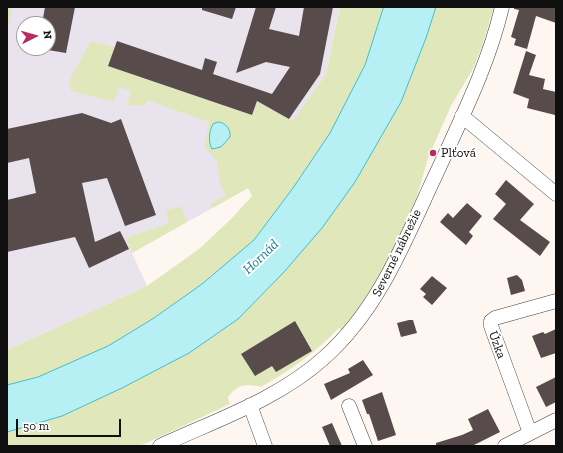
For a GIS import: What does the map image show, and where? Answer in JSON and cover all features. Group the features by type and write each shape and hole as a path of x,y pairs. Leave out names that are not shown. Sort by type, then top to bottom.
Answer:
{"street":[{"name":"Severné nábrežie","path":"160,446 250,405 276,391 324,358 364,315 390,273 462,116 485,60 502,7"},
{"path":"462,116 556,194"},
{"name":"Úzka","path":"530,433 490,326 491,321 495,318 556,300"},
{"path":"250,405 265,446"},
{"path":"349,406 365,446"},
{"path":"505,446 556,420"}],"shaded area":[{"path":"7,7 340,7 326,74 248,188 132,253 147,286 7,350"}],"green space":[{"path":"7,7 11,7 12,10 7,32"},
{"path":"340,7 384,7 365,65 330,133 293,188 254,240 202,284 154,318 108,346 38,377 7,385 7,350 147,286 199,249 232,218 252,196 248,188 213,208 211,204 226,195 220,184 217,161 205,147 209,122 147,100 145,106 127,105 131,91 119,87 114,102 71,91 69,84 71,77 91,41 115,47 109,66 252,115 257,102 293,121 326,74"},
{"path":"436,7 494,7 474,67 451,106 428,158 417,196 373,302 347,335 339,328 312,353 272,381 261,387 247,385 239,387 235,389 228,397 230,404 140,446 7,446 7,432 62,416 122,388 189,353 238,319 284,272 322,228 355,182 401,102 426,38"},
{"path":"181,206 187,222 132,253 126,238 169,223 166,211"}],"water":[{"name":"Hornád","path":"384,7 436,7 426,38 401,102 355,182 322,228 284,272 238,319 189,353 122,388 62,416 7,432 7,385 38,377 108,346 154,318 202,284 254,240 293,188 330,133 365,65"},
{"path":"219,122 228,127 230,137 221,147 212,149 210,140 211,130 213,124"}],"building":[{"path":"45,7 75,7 66,53 56,51 56,16 43,16"},
{"path":"202,7 236,7 232,19 202,10"},
{"path":"256,7 276,7 269,29 299,36 304,7 333,7 320,74 289,119 257,101 252,115 108,66 117,41 202,70 205,58 217,62 213,74 272,94 290,67 266,62 236,73"},
{"path":"514,7 556,7 556,23 536,16 527,49 514,45 516,39 511,37 519,10 514,9"},
{"path":"526,51 536,55 529,75 545,79 543,89 556,92 555,115 527,108 529,99 513,93"},
{"path":"82,113 111,123 121,119 156,215 125,226 107,178 82,183 95,242 120,231 129,249 89,268 75,237 7,252 7,200 36,193 29,158 7,163 7,129"},
{"path":"506,180 534,204 520,220 550,242 540,256 493,219 506,204 495,194"},
{"path":"467,203 482,216 469,232 473,236 466,245 440,222 448,213 453,218"},
{"path":"517,275 522,280 525,291 511,295 507,278"},
{"path":"432,276 447,288 432,305 423,297 426,294 420,289"},
{"path":"413,320 417,333 401,337 397,323"},
{"path":"295,321 312,351 276,372 272,366 255,376 241,354"},
{"path":"556,329 556,353 541,358 532,336 543,332 545,334"},
{"path":"363,360 373,375 331,400 324,384 350,373 348,369"},
{"path":"556,377 556,402 546,407 536,387"},
{"path":"382,392 396,435 378,441 369,414 367,414 362,400"},
{"path":"488,409 500,432 472,446 436,446 436,443 473,430 468,419"},
{"path":"332,423 342,446 330,446 322,427"}],"place":[{"name":"Plťová","path":"433,153"}]}
